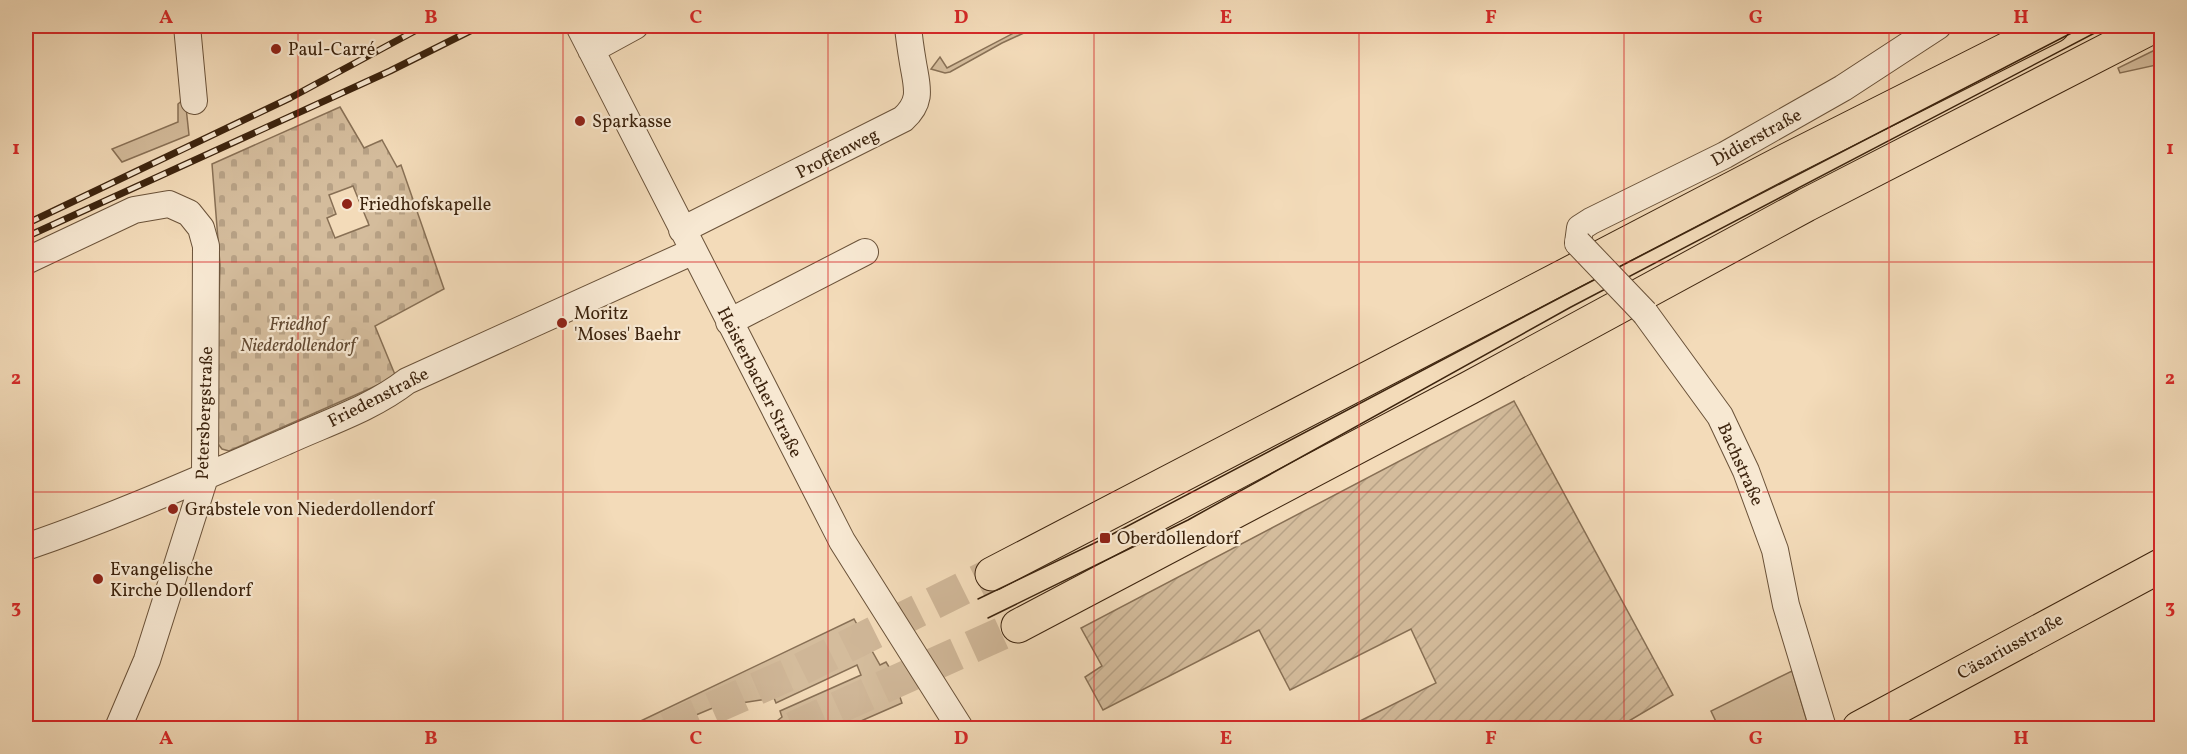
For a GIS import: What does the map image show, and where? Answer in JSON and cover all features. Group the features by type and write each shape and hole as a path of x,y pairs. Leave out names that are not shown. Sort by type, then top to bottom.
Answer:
{"main road":[{"path":"992,574 1787,160 2053,26"},
{"path":"1018,626 1469,388 1806,205 2154,26"},
{"name":"Cäsariusstraße","path":"1859,729 2162,565"}],"street":[{"path":"188,26 194,101"},
{"name":"Heisterbacher Straße","path":"579,26 842,542 960,729"},
{"path":"591,50 635,26"},
{"name":"Proffenweg","path":"688,240 903,119 912,111 917,98 918,86 908,26"},
{"name":"Didierstraße","path":"1578,243 1580,228 1591,221 1725,155 1843,88 1938,26"},
{"name":"Petersbergstraße","path":"26,261 134,210 169,204 189,213 201,228 206,246 205,477 147,660 118,729"},
{"name":"Friedenstraße","path":"26,547 57,537 205,477 387,397 408,381 688,240"},
{"name":"Bachstraße","path":"1578,243 1645,313 1720,416 1746,471 1775,550 1786,605 1823,729"},
{"path":"729,322 865,252"}],"green space":[{"path":"1027,26 1039,26 1002,43 950,72 931,69 940,57 947,68"},
{"path":"2161,47 2161,64 2120,73 2118,68"},
{"path":"185,98 189,135 122,162 112,149 178,122 178,104"},
{"name":"Friedhof Niederdollendorf","path":"340,107 364,148 382,140 397,167 401,165 444,289 375,326 396,377 229,451 222,449 215,440 220,265 212,164","holes":["353,186 369,225 335,238 327,218 336,214 329,195"]},
{"path":"1514,401 1673,695 1617,728 1346,728 1436,683 1411,629 1290,690 1259,630 1103,710 1085,677 1102,666 1081,628"},
{"path":"854,619 880,665 886,662 902,688 898,691 902,703 845,728 768,728 782,717 780,711 861,675 857,665 776,703 774,698 715,707 665,728 626,728"},
{"path":"1792,671 1809,728 1719,728 1711,711"}],"tunnel":[{"path":"667,728 797,671 992,574"},
{"path":"793,728 1018,626"}],"tram line":[{"path":"978,599 1105,538 1565,295 2085,26"},
{"path":"988,618 1188,520 1571,307 2108,26"}],"railway":[{"path":"26,224 290,98 424,26"},
{"path":"26,237 390,71 480,26"}],"place":[{"name":"Paul-Carré","path":"276,49"},
{"name":"Sparkasse","path":"580,121"},
{"name":"Friedhofskapelle","path":"347,204"},
{"name":"Moritz 'Moses' Baehr","path":"562,323"},
{"name":"Grabstele von Niederdollendorf","path":"173,509"},
{"name":"Oberdollendorf","path":"1105,538"},
{"name":"Evangelische Kirche Dollendorf","path":"98,579"}]}
